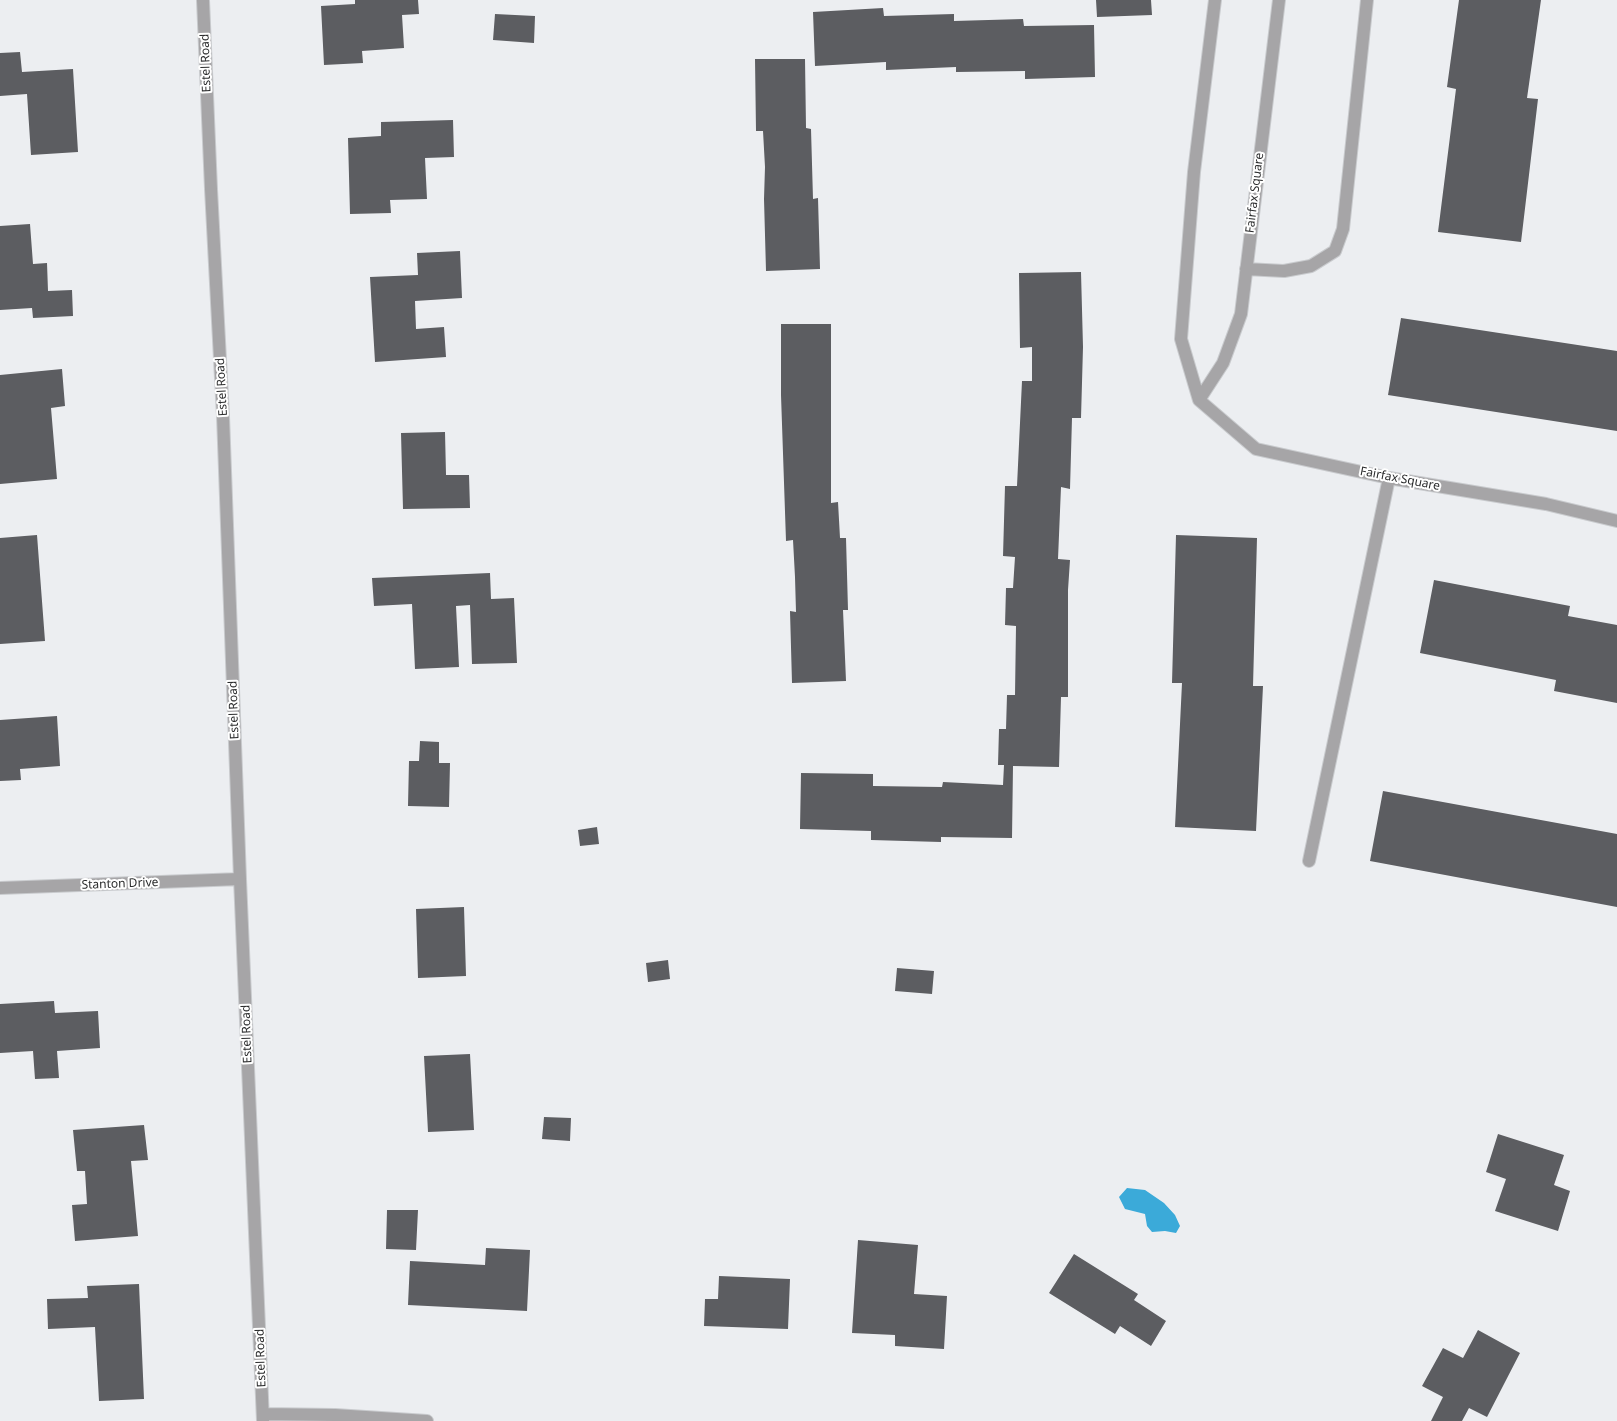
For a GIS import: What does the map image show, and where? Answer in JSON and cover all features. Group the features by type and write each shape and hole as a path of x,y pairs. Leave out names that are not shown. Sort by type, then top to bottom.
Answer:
{"street":[{"name":"Estel Road","path":"203,0 211,189 224,416 240,880 263,1418"},
{"path":"1199,400 1181,339 1194,172 1215,0"},
{"name":"Fairfax Square","path":"1279,0 1241,314 1223,363 1199,400 1256,449 1389,478 1546,504 1617,521"},
{"path":"1246,269 1284,271 1310,266 1335,251 1343,229 1367,0"},
{"path":"1309,862 1389,478"},
{"name":"Stanton Drive","path":"0,888 240,880"},
{"path":"263,1418 335,1415 427,1421"}],"water":[{"path":"1127,1188 1145,1190 1164,1203 1175,1215 1180,1226 1176,1233 1165,1231 1152,1232 1147,1226 1145,1214 1125,1209 1119,1197"}],"building":[{"path":"355,0 418,0 419,14 402,15 404,48 362,51 363,63 324,65 321,6 355,4"},
{"path":"1096,0 1151,0 1152,15 1097,17"},
{"path":"1459,0 1541,0 1527,98 1538,99 1521,242 1438,232 1456,89 1447,87"},
{"path":"883,8 884,16 954,14 954,21 1023,19 1024,26 1094,25 1095,77 1025,79 1025,71 956,72 956,67 886,70 886,62 815,66 813,12"},
{"path":"495,14 535,16 534,43 493,40"},
{"path":"20,52 22,72 73,69 78,152 31,155 27,94 0,96 0,53"},
{"path":"755,59 805,59 806,128 811,129 813,199 818,198 820,269 766,271 764,199 765,167 763,131 756,131"},
{"path":"453,120 454,157 425,158 427,199 390,200 391,213 350,214 348,138 381,136 381,122"},
{"path":"30,224 33,264 47,263 48,291 72,290 73,316 33,318 32,308 0,310 0,226"},
{"path":"460,251 462,298 415,301 416,329 444,327 446,357 375,362 370,277 418,275 417,253"},
{"path":"1081,272 1083,347 1081,418 1072,418 1070,489 1061,487 1058,559 1070,560 1068,590 1068,697 1061,697 1059,767 1013,766 1012,838 941,837 941,842 871,840 871,831 800,829 801,773 873,774 873,786 942,787 943,782 1003,785 1004,765 998,765 999,729 1006,729 1007,695 1015,695 1016,626 1005,625 1006,588 1013,588 1015,557 1003,556 1005,486 1017,486 1022,381 1032,381 1032,347 1020,348 1019,273"},
{"path":"1401,318 1617,351 1617,431 1388,395"},
{"path":"781,324 831,324 831,503 838,502 840,538 846,538 848,610 843,610 846,681 792,683 790,611 796,612 795,577 793,540 786,541 781,395"},
{"path":"62,369 65,406 51,408 57,479 0,484 0,375"},
{"path":"445,432 446,475 469,475 470,508 403,509 401,433"},
{"path":"37,535 45,641 0,644 0,538"},
{"path":"1176,535 1257,538 1253,686 1263,686 1256,831 1175,827 1182,683 1172,683"},
{"path":"490,573 491,599 514,598 517,663 472,664 470,605 456,606 459,667 415,669 412,604 374,606 372,578"},
{"path":"1434,580 1570,606 1568,616 1617,625 1617,703 1554,691 1556,680 1420,653"},
{"path":"57,716 60,766 20,769 21,780 0,781 0,720"},
{"path":"420,741 439,742 439,763 450,763 449,807 408,806 409,761 419,761"},
{"path":"1383,791 1617,834 1617,907 1370,861"},
{"path":"597,827 599,844 580,846 578,830"},
{"path":"464,907 466,976 418,978 416,909"},
{"path":"668,960 670,979 648,982 646,963"},
{"path":"897,968 934,971 932,994 895,991"},
{"path":"54,1001 55,1013 98,1011 100,1048 57,1051 59,1078 35,1079 33,1051 0,1053 0,1004"},
{"path":"470,1054 474,1130 428,1132 424,1056"},
{"path":"544,1117 571,1118 570,1141 542,1139"},
{"path":"144,1125 148,1160 131,1161 138,1236 75,1241 72,1205 87,1204 85,1171 77,1171 73,1130"},
{"path":"1498,1134 1564,1155 1554,1185 1570,1191 1558,1231 1495,1211 1506,1179 1486,1172"},
{"path":"387,1210 418,1210 416,1250 386,1249"},
{"path":"858,1240 918,1245 914,1294 947,1296 944,1349 895,1346 895,1335 852,1333"},
{"path":"486,1248 530,1250 527,1311 408,1305 410,1261 485,1265"},
{"path":"1074,1254 1138,1294 1134,1300 1166,1321 1151,1346 1120,1326 1115,1334 1049,1293"},
{"path":"719,1276 790,1279 788,1329 704,1326 705,1299 718,1299"},
{"path":"139,1284 144,1399 99,1401 95,1327 48,1329 47,1299 88,1298 87,1286"},
{"path":"1478,1330 1520,1353 1487,1417 1469,1408 1462,1421 1431,1421 1443,1397 1422,1386 1443,1348 1463,1358"}]}
